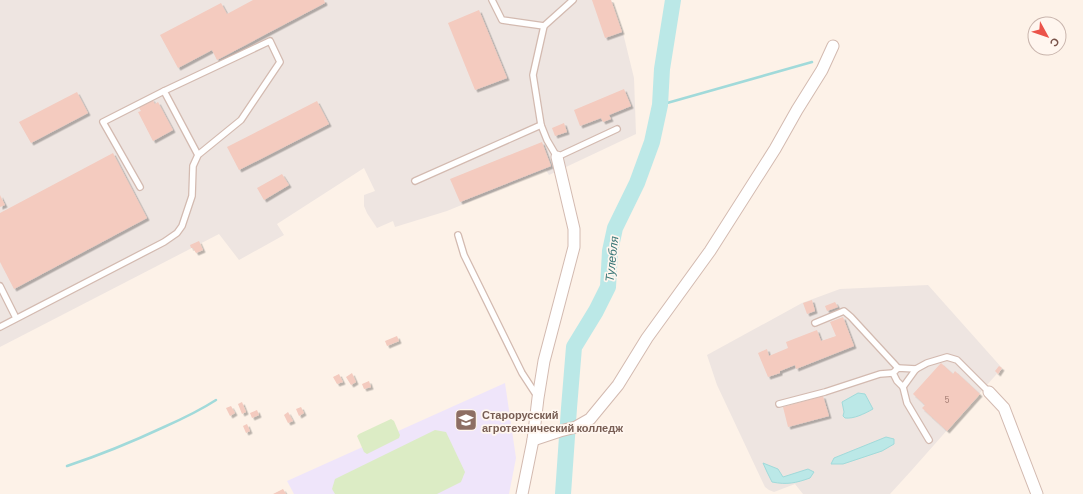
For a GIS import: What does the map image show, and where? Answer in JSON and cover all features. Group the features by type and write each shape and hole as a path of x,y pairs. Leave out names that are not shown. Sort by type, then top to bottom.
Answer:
{"street":[{"path":"533,440 576,427 590,419 618,385 647,338 710,251 775,149 822,70 833,46"},
{"path":"522,494 533,440 544,361 574,247 574,229 557,157"},
{"path":"989,392 1004,408 1037,494"}],"lane":[{"path":"492,0 502,20 544,26"},
{"path":"573,0 544,26 533,75 541,124 547,140 557,157 617,129"},
{"path":"0,327 164,242 177,233 182,226 192,196 193,166 198,155 241,120 280,62 270,40 103,122 140,187"},
{"path":"164,91 198,155"},
{"path":"415,181 541,124"},
{"path":"458,235 464,256 522,373 538,398"},
{"path":"0,286 16,318"},
{"path":"815,323 844,311 898,368 916,369"},
{"path":"903,387 916,369 927,363 947,357 957,360 989,392"},
{"path":"779,404 826,392 880,374 893,373 898,368"},
{"path":"893,373 897,381 903,387 907,403 929,440"}],"shaded area":[{"path":"0,0 611,0 623,33 634,78 636,134 549,175 546,170 447,211 395,227 393,221 377,228 367,213 364,206 364,195 375,191 364,168 277,224 284,235 239,260 219,234 0,347"},
{"path":"928,285 1002,368 890,494 803,494 795,484 774,492 765,487 717,385 707,355 802,303 840,289"},
{"name":"Старорусский агротехнический колледж","path":"505,383 516,458 509,494 294,494 287,481"}],"green space":[{"path":"391,419 394,421 400,435 399,438 367,454 364,452 357,436"},
{"path":"435,430 446,432 465,472 461,482 437,494 335,494 332,489 335,479"}],"water":[{"path":"858,393 865,394 873,409 855,417 845,418 843,416 844,412 842,402"},
{"path":"886,437 894,439 894,444 882,451 843,464 831,464 834,458"},
{"path":"763,463 778,469 783,477 808,469 814,472 810,478 796,482 772,482"}],"building":[{"path":"253,0 324,0 325,3 217,60 212,50 178,68 160,35 221,3 227,14"},
{"path":"592,0 611,0 622,32 605,38"},
{"path":"479,10 507,78 475,90 448,23"},
{"path":"624,89 631,106 609,115 611,119 603,122 601,118 580,126 574,110"},
{"path":"77,92 88,113 31,143 19,122"},
{"path":"152,99 155,104 158,102 173,130 153,141 138,112 141,111 138,106"},
{"path":"317,101 329,124 239,170 227,147"},
{"path":"564,123 567,132 555,136 552,128"},
{"path":"542,142 551,166 460,202 450,179"},
{"path":"113,153 147,218 14,289 0,262 0,213"},
{"path":"282,174 289,185 264,200 257,188"},
{"path":"0,195 5,205 0,207"},
{"path":"199,241 203,250 196,253 190,245"},
{"path":"812,300 815,311 807,314 803,303"},
{"path":"835,302 838,307 827,311 825,306"},
{"path":"843,317 854,346 796,369 795,365 780,371 780,373 768,377 758,353 767,349 769,356 788,348 786,342 817,330 821,341 836,336 830,322"},
{"path":"397,336 399,341 387,346 385,341"},
{"path":"941,363 953,374 955,371 980,394 947,431 922,408 925,405 913,394"},
{"path":"999,366 1002,368 998,374 995,371"},
{"path":"352,373 356,382 351,385 346,377"},
{"path":"339,374 343,382 337,384 333,377"},
{"path":"369,381 371,387 364,389 362,384"},
{"path":"823,396 829,416 788,427 783,407"},
{"path":"242,402 246,412 242,414 238,404"},
{"path":"231,406 235,413 230,416 226,408"},
{"path":"301,407 304,413 299,416 296,409"},
{"path":"257,410 259,415 252,418 250,413"},
{"path":"288,412 293,421 288,423 284,415"},
{"path":"247,424 250,431 246,433 243,426"},
{"path":"283,489 286,494 273,494"}],"waterway":[{"name":"Тулебля","path":"563,494 574,347 596,311 608,287 610,251 615,228 637,183 652,142 660,105 662,69 673,0"},
{"path":"660,105 812,62"},
{"path":"67,466 140,438 190,415 216,400"}],"place":[{"name":"Старорусский агротехнический колледж","path":"466,420"}]}
